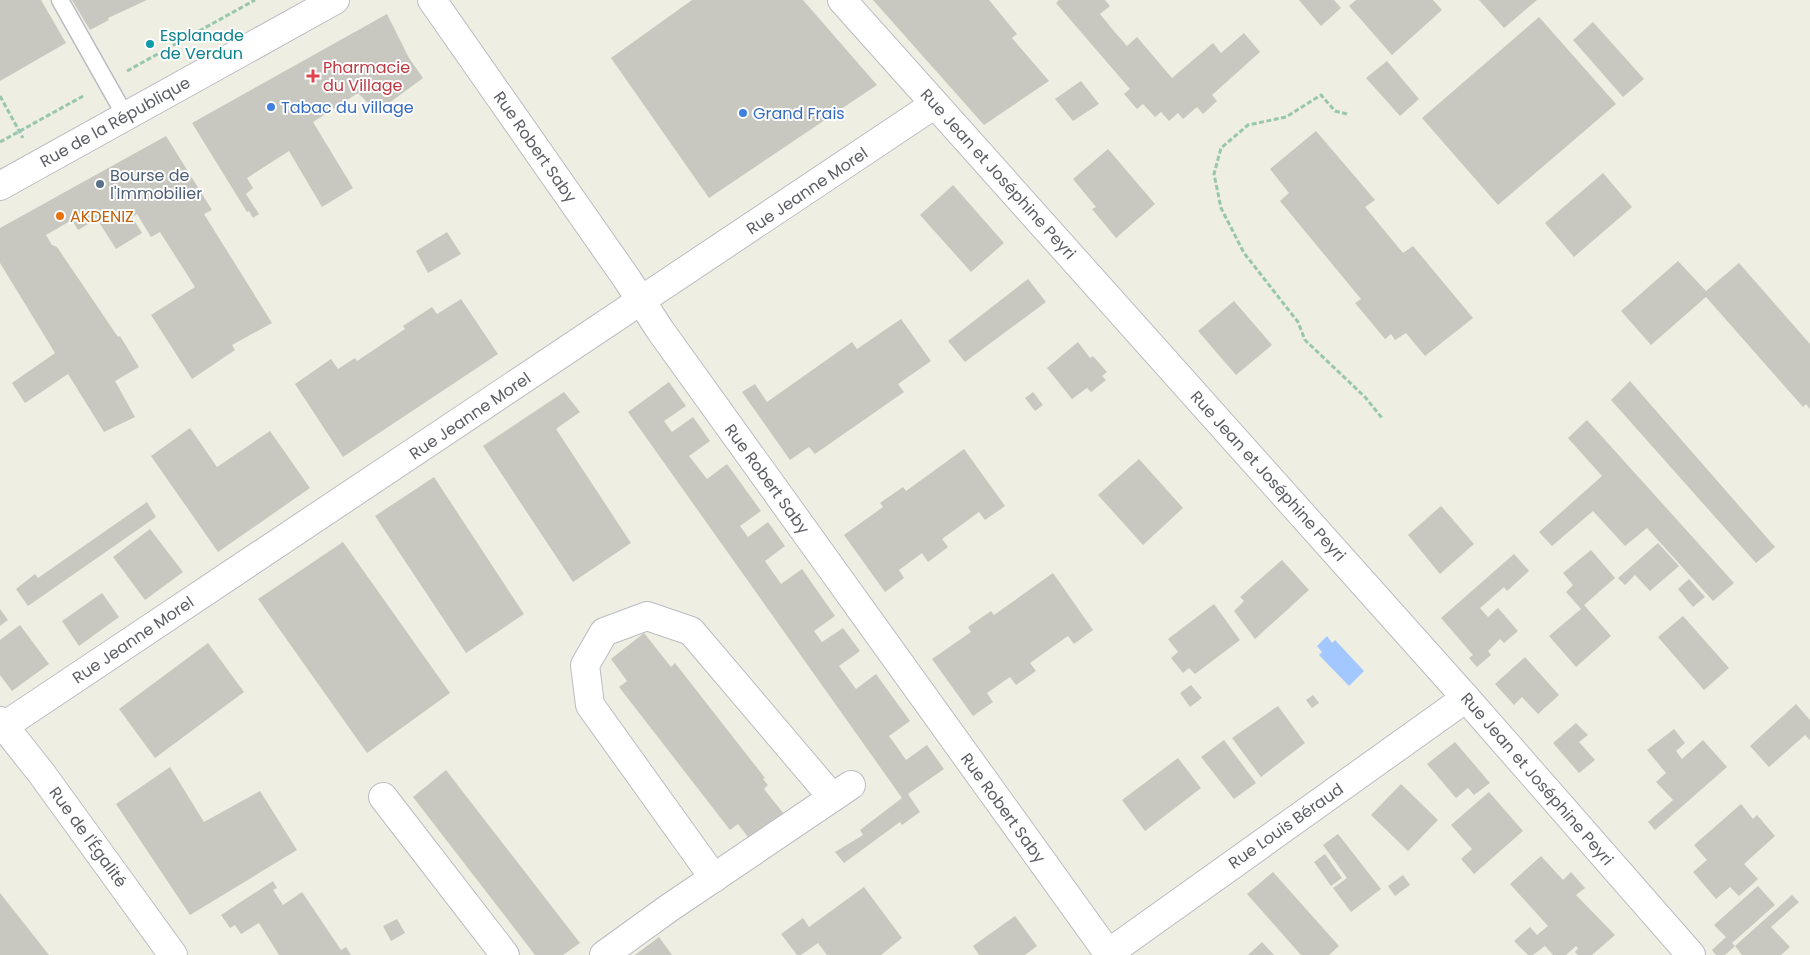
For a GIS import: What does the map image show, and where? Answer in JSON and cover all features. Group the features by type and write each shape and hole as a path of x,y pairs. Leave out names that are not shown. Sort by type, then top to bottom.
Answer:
{"street":[{"name":"Rue de la République","path":"0,186 335,0"},
{"name":"Rue Robert Saby","path":"432,0 666,338 1107,954"},
{"name":"Rue Jean et Joséphine Peyri","path":"842,0 1466,698 1691,955"},
{"name":"Rue Jeanne Morel","path":"2,723 641,302 935,104"},
{"path":"604,955 842,791 691,631 647,616 604,632 585,665 590,704 714,878"},
{"name":"Rue Louis Béraud","path":"1107,954 1466,698"},
{"name":"Rue de l'Égalité","path":"2,723 42,774 173,955"},
{"path":"383,797 504,955"}],"lane":[{"path":"60,0 126,117"}],"path":[{"path":"1347,114 1335,111 1321,95 1286,117 1248,125 1221,148 1214,174 1221,208 1244,253 1298,322 1305,340 1365,397 1382,418"},
{"path":"0,96 38,165"}],"water":[{"path":"1327,636 1332,643 1335,640 1364,671 1349,686 1319,655 1322,652 1317,646"}],"building":[{"path":"0,0 41,0 66,43 0,81"},
{"path":"72,0 147,0 108,18 109,20 90,30"},
{"name":"Grand Frais","path":"692,0 803,0 877,85 709,198 611,58"},
{"path":"873,0 989,0 1017,34 1012,38 1049,81 984,125"},
{"path":"1059,0 1105,0 1110,6 1100,14 1113,30 1127,46 1137,37 1172,78 1213,43 1221,53 1244,33 1260,52 1212,95 1217,101 1203,114 1197,107 1183,119 1178,113 1169,121 1161,112 1155,117 1143,104 1137,109 1124,94 1130,89 1056,3"},
{"path":"1299,0 1334,0 1341,8 1321,26"},
{"path":"1356,0 1433,0 1442,10 1392,55 1349,6"},
{"path":"1479,0 1537,0 1504,28"},
{"path":"387,14 409,58 423,78 377,112 358,93 313,122 353,188 322,207 289,151 247,178 253,188 246,194 259,214 253,218 249,211 247,212 192,123"},
{"path":"1539,17 1616,104 1498,205 1422,118"},
{"path":"1593,22 1644,79 1623,97 1573,40"},
{"path":"1387,61 1419,99 1400,116 1366,78"},
{"path":"1081,81 1099,104 1073,121 1055,99"},
{"path":"1316,131 1375,200 1365,207 1403,253 1413,246 1473,318 1425,356 1406,333 1395,340 1391,334 1385,339 1355,303 1361,299 1280,201 1289,193 1270,169"},
{"path":"166,136 212,210 204,214 272,323 232,345 235,350 192,379 151,315 195,287 160,232 151,237 137,214 132,217 142,233 116,249 97,219 78,230 72,220 46,235 52,245 57,247 118,337 120,336 139,367 115,381 135,417 104,432 68,374 25,403 12,383 55,353 0,263 0,228"},
{"path":"1108,149 1155,204 1116,238 1092,209 1096,207 1073,179"},
{"path":"1603,173 1632,207 1574,257 1545,223"},
{"path":"953,185 1004,243 971,272 920,215"},
{"path":"447,232 461,254 428,273 416,251"},
{"path":"1678,261 1706,291 1739,263 1810,344 1810,409 1806,404 1803,407 1706,297 1651,345 1621,311"},
{"path":"1028,279 1046,302 965,362 948,341"},
{"path":"461,299 498,354 343,457 295,384 331,359 338,369 355,358 357,361 405,329 403,326 432,307 437,314"},
{"path":"1234,301 1272,345 1236,375 1198,331"},
{"path":"901,319 931,361 898,384 904,392 815,454 809,447 790,460 742,392 755,384 767,402 852,342 857,349"},
{"path":"1078,342 1090,358 1093,356 1107,372 1102,376 1106,380 1091,392 1087,388 1072,399 1047,368"},
{"path":"1630,381 1775,547 1756,563 1611,400"},
{"path":"669,382 686,406 664,421 672,432 693,417 710,441 689,456 707,479 727,464 761,511 740,526 748,537 768,522 785,546 765,561 781,584 802,569 835,616 814,631 822,642 843,628 860,651 839,666 856,689 876,674 910,721 889,736 906,760 927,745 944,769 908,794 920,812 902,825 900,822 844,863 835,852 863,835 860,830 902,798 628,412"},
{"path":"564,392 580,412 556,429 631,543 573,582 483,446"},
{"path":"1033,392 1043,405 1035,411 1025,398"},
{"path":"1587,420 1734,583 1713,601 1647,528 1625,546 1593,511 1552,546 1539,532 1602,476 1568,438"},
{"path":"190,428 217,467 270,431 310,488 218,552 151,456"},
{"path":"964,449 1005,506 985,520 979,512 942,539 948,547 928,562 922,553 899,570 904,578 885,592 844,535 883,507 880,503 903,487 906,491"},
{"path":"1139,459 1183,508 1143,545 1098,495"},
{"path":"434,477 524,614 466,653 375,516"},
{"path":"147,502 156,517 28,606 16,589 35,574 38,578"},
{"path":"1441,506 1474,544 1440,574 1408,535"},
{"path":"150,529 183,572 145,600 113,557"},
{"path":"343,542 450,693 367,753 258,599"},
{"path":"1658,543 1679,566 1650,591 1635,575 1625,585 1618,578"},
{"path":"1591,550 1615,578 1584,605 1611,636 1576,667 1549,636 1581,609 1566,592 1573,585 1563,573"},
{"path":"1514,554 1529,571 1507,591 1504,587 1480,608 1488,617 1498,608 1518,631 1504,643 1500,639 1488,651 1491,655 1477,667 1469,658 1473,655 1441,618"},
{"path":"1282,560 1309,590 1255,639 1234,611 1244,601 1240,597"},
{"path":"1053,573 1093,630 1074,644 1068,636 1030,663 1036,671 1016,685 1010,677 987,693 993,702 973,716 932,659 971,632 968,627 991,611 994,615"},
{"path":"1689,579 1705,597 1693,607 1678,589"},
{"path":"102,593 119,617 79,646 62,621"},
{"path":"1214,604 1240,640 1195,674 1189,668 1183,673 1171,658 1178,652 1168,639"},
{"path":"0,609 8,620 0,626"},
{"path":"1683,616 1729,668 1704,690 1658,637"},
{"path":"20,625 49,664 12,691 0,675 0,640"},
{"path":"644,633 671,667 675,663 765,778 763,779 768,785 764,789 788,819 755,846 738,824 730,830 619,687 627,681 611,659"},
{"path":"208,643 244,692 155,758 119,709"},
{"path":"1525,657 1559,695 1538,714 1522,697 1514,705 1495,684"},
{"path":"1191,685 1202,698 1190,707 1180,693"},
{"path":"1313,695 1319,703 1312,708 1306,700"},
{"path":"1796,704 1810,720 1810,740 1805,735 1769,767 1750,746"},
{"path":"1278,706 1305,743 1261,777 1232,738"},
{"path":"1576,723 1588,735 1579,742 1595,760 1579,773 1553,743"},
{"path":"1674,729 1685,743 1676,751 1682,759 1703,740 1727,767 1655,830 1648,822 1673,800 1656,782 1666,773 1647,750"},
{"path":"1224,740 1256,783 1234,799 1201,757"},
{"path":"1455,742 1490,783 1474,795 1468,788 1456,798 1427,764"},
{"path":"1178,758 1201,788 1145,831 1122,800"},
{"path":"170,767 204,822 260,791 297,850 190,915 116,804"},
{"path":"446,770 580,943 563,955 535,955 413,797"},
{"path":"1401,784 1438,820 1408,851 1371,815"},
{"path":"1489,792 1523,831 1474,874 1461,859 1472,849 1451,825"},
{"path":"1741,804 1753,819 1757,815 1775,836 1744,864 1758,879 1739,896 1730,887 1716,899 1693,872 1707,860 1694,845"},
{"path":"1338,834 1381,889 1351,912 1333,888 1347,878 1323,845"},
{"path":"1325,854 1342,878 1331,886 1314,862"},
{"path":"1541,856 1563,880 1571,872 1585,888 1576,895 1615,935 1592,955 1578,955 1575,952 1578,948 1576,946 1566,955 1553,955 1545,946 1533,955 1528,955 1514,941 1530,927 1537,935 1548,926 1510,884"},
{"path":"1273,872 1339,946 1329,955 1301,955 1247,894"},
{"path":"1403,875 1410,885 1395,896 1388,886"},
{"path":"273,881 277,888 273,890 283,905 302,892 341,950 346,947 351,955 279,955 259,923 241,934 235,925 230,928 221,915"},
{"path":"1758,886 1775,905 1732,943 1735,946 1725,955 1716,955 1712,950 1726,937 1714,925"},
{"path":"864,887 902,938 881,955 827,955 818,943 801,955 797,955 781,934 803,918 809,927"},
{"path":"0,893 49,955 0,955"},
{"path":"1792,895 1799,902 1771,927 1790,947 1781,955 1742,955 1735,946"},
{"path":"1015,916 1037,946 1025,955 979,955 973,946"},
{"path":"397,919 405,933 391,941 383,926"},
{"path":"659,937 672,955 635,955"},
{"path":"1262,942 1274,955 1248,955"}],"place":[{"name":"Esplanade de Verdun","path":"150,44"},
{"name":"Pharmacie du Village","path":"313,76"},
{"name":"Tabac du village","path":"271,107"},
{"name":"Grand Frais","path":"743,113"},
{"name":"Bourse de l'Immobilier","path":"100,184"},
{"name":"AKDENIZ","path":"60,216"}]}
